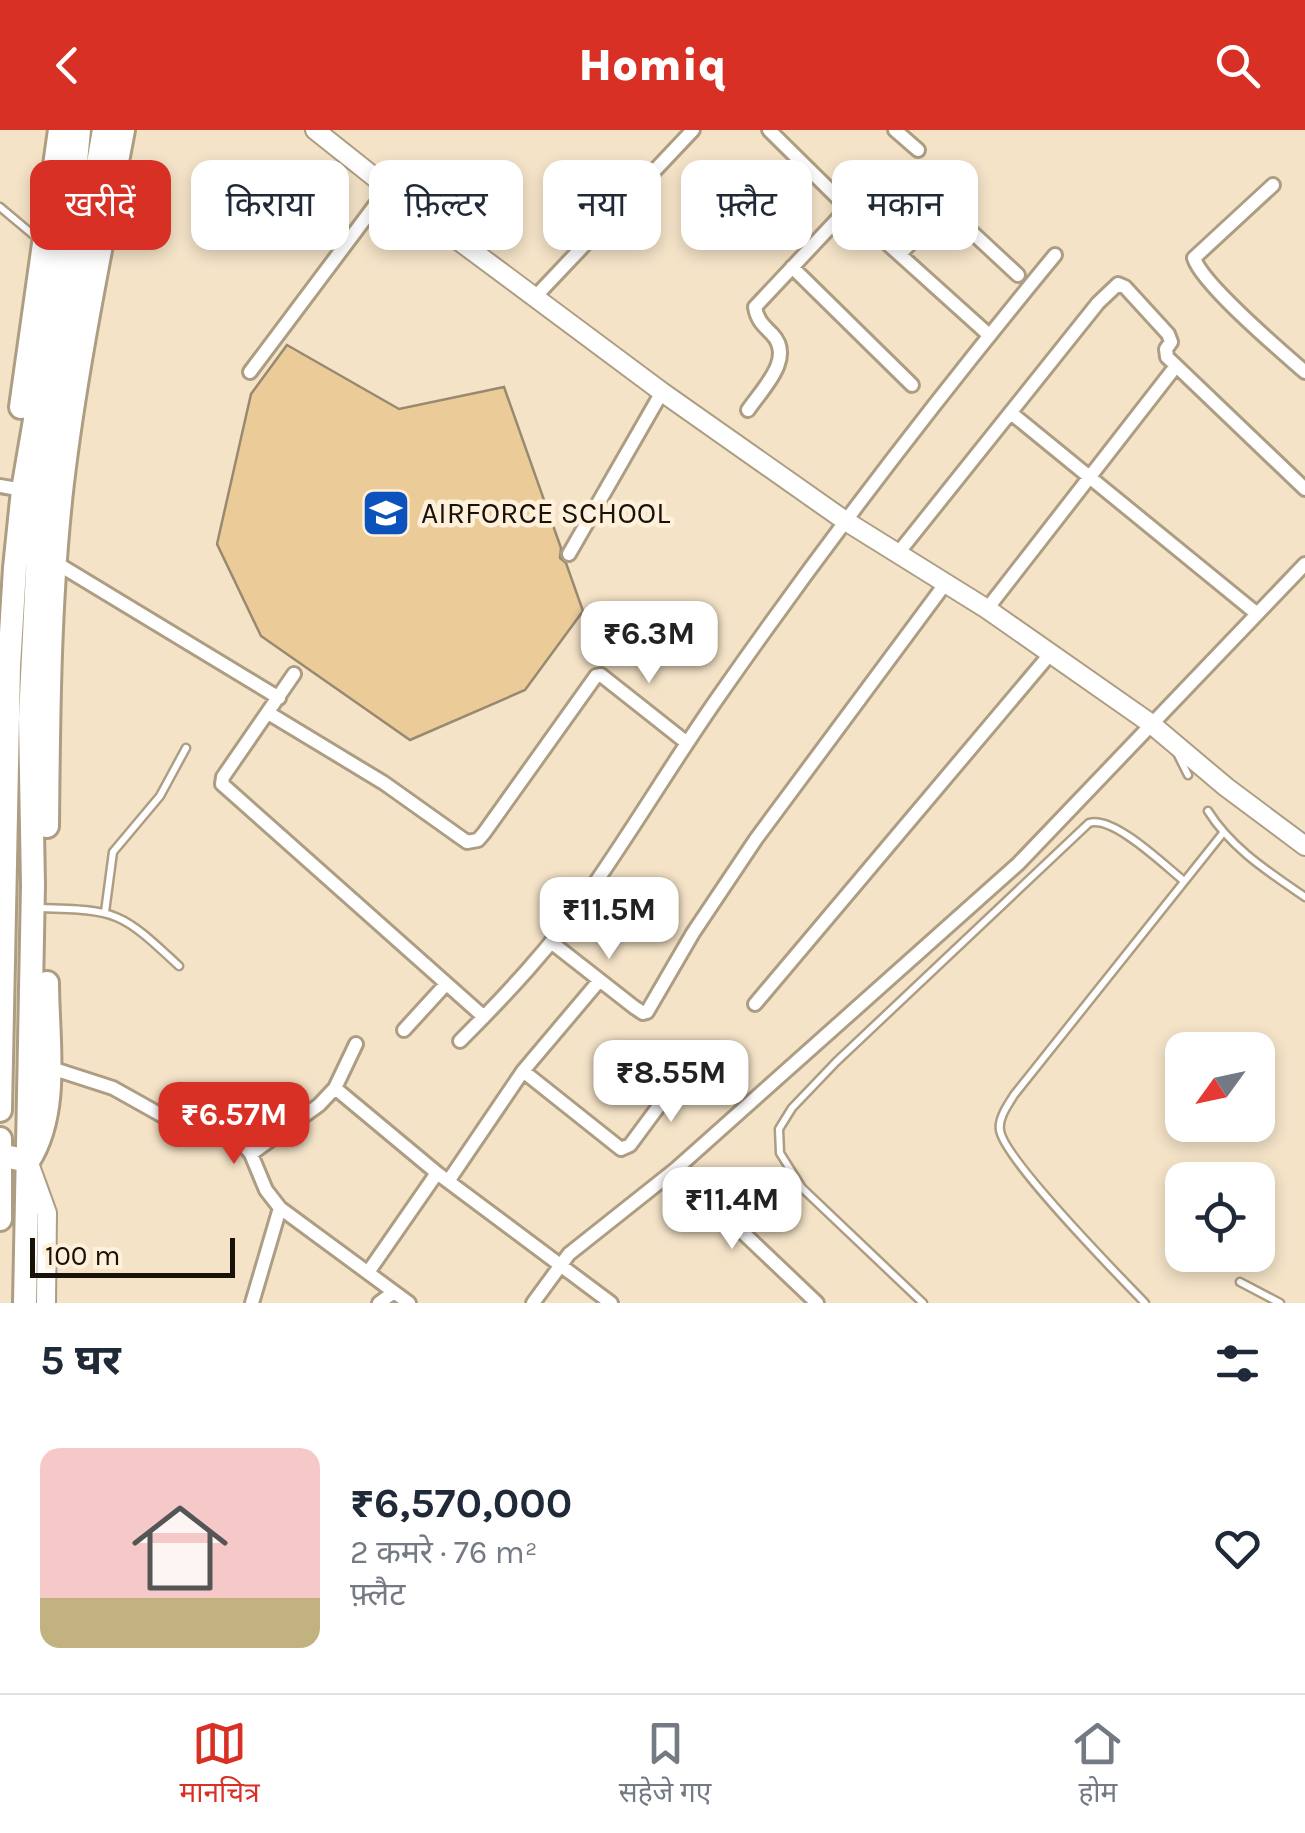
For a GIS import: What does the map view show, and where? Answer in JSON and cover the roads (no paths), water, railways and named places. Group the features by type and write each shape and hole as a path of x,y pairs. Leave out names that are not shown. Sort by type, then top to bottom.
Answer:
{"highway":[{"path":"55,160 60,130"},
{"path":"59,329 79,130"},
{"path":"51,516 42,429 59,329 104,130"},
{"path":"25,1303 28,1161 39,1065 40,908 30,718 51,516 124,130"},
{"path":"0,564 41,250"},
{"path":"29,348 90,309"},
{"path":"0,1110 10,488 42,429"},
{"path":"0,1139 0,1219"},
{"path":"0,1158 28,1161"}],"street":[{"path":"316,130 369,173"},
{"path":"536,296 693,130"},
{"path":"769,130 832,192"},
{"path":"896,130 918,150"},
{"path":"1273,184 1196,253 1195,264 1305,371"},
{"path":"250,372 369,213"},
{"path":"900,254 936,216 950,216 1018,275"},
{"path":"748,410 782,355 781,347 760,322 755,307 832,225"},
{"path":"473,250 662,392 844,520 987,609 1150,723 1305,846"},
{"path":"895,250 989,335"},
{"path":"460,1041 551,942 588,895 687,743 844,520 1055,255"},
{"path":"792,268 864,334 912,385"},
{"path":"899,552 1098,303 1118,284 1168,334 1171,342 1165,352 1176,366 1305,489"},
{"path":"987,609 1176,366"},
{"path":"569,554 662,392"},
{"path":"1011,413 1256,613"},
{"path":"47,557 279,698"},
{"path":"534,1303 559,1265 597,1230 676,1169 1018,864 1305,564"},
{"path":"551,942 599,982 647,1012 693,933 756,839 945,584"},
{"path":"755,1004 1051,653"},
{"path":"294,674 222,784 484,1017"},
{"path":"270,714 384,783 467,842 478,840 484,833 596,676 601,675 687,743"},
{"path":"369,1272 523,1071 599,982"},
{"path":"404,1030 446,984"},
{"path":"251,1154 335,1088 356,1044"},
{"path":"523,1071 621,1149 630,1144 693,1060"},
{"path":"39,1065 113,1088 179,1125 234,1139 251,1154 266,1190 280,1208 409,1303"},
{"path":"335,1088 443,1177 611,1303"},
{"path":"28,1161 47,1213 46,1303"},
{"path":"676,1169 816,1303"},
{"path":"252,1303 280,1208"},
{"path":"379,1303 394,1292"}],"lane":[{"path":"0,207 30,232"},
{"path":"1171,740 1188,776"},
{"path":"105,912 112,852 160,796 186,748"},
{"path":"1208,811 1249,858 1305,897"},
{"path":"923,1303 802,1188 777,1142 783,1122 836,1062 1088,822 1112,824 1184,881"},
{"path":"1144,1303 1031,1178 1009,1149 1000,1129 1002,1117 1014,1095 1224,833"},
{"path":"40,908 105,912 136,926 179,966"},
{"path":"1240,1282 1280,1303"}],"place":[{"name":"AIRFORCE SCHOOL","path":"386,513"}]}
